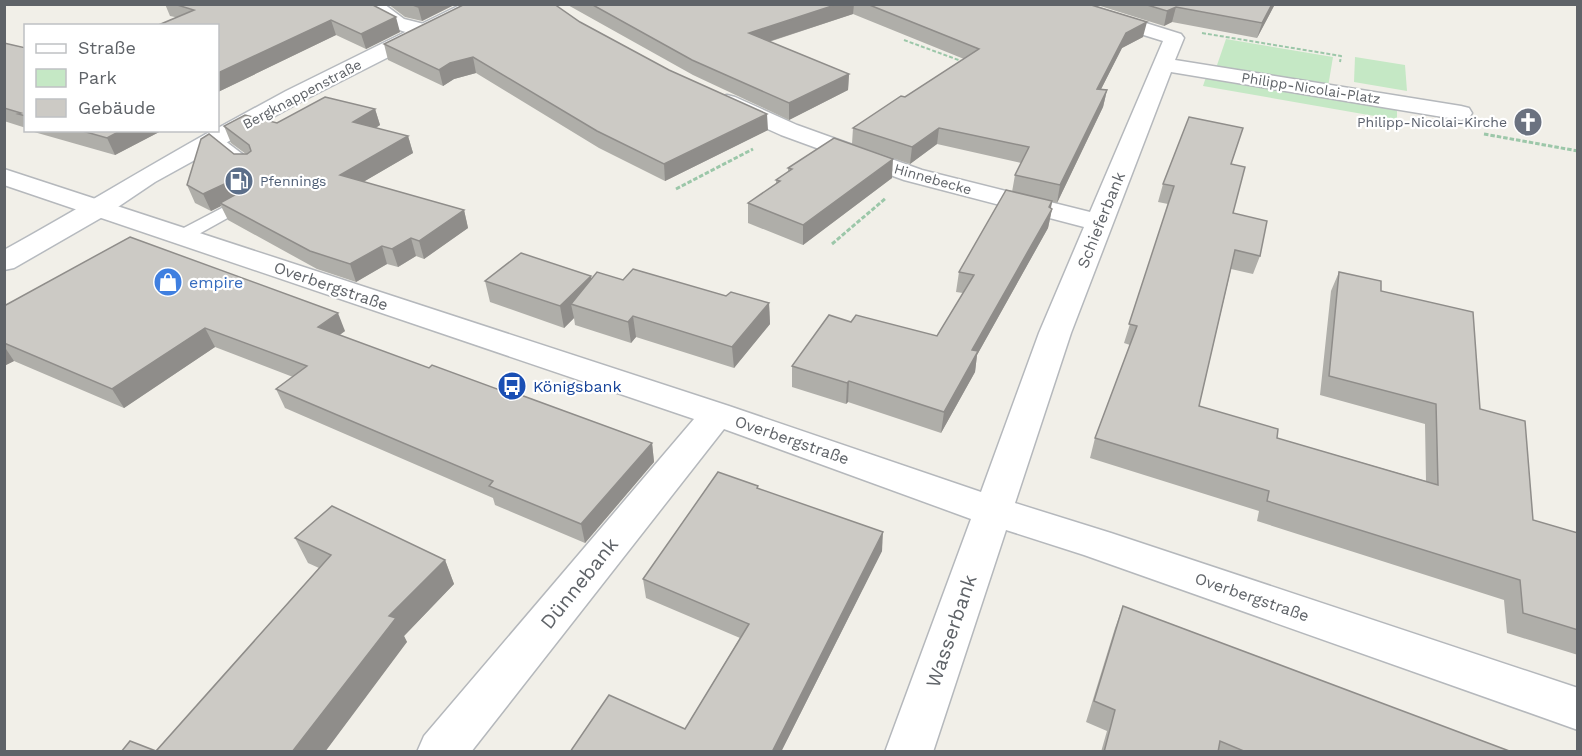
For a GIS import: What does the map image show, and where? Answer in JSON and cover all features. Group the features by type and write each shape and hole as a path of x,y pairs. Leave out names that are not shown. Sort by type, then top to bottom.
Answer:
{"street":[{"path":"372,4 397,23 425,30"},
{"name":"Bergknappenstraße","path":"4,262 97,209 146,177 294,96 478,4"},
{"name":"Schieferbank","path":"992,511 1055,333 1173,38 1065,4"},
{"name":"Philipp-Nicolai-Platz","path":"1162,64 1461,113"},
{"name":"Hinnebecke","path":"708,93 789,130 913,175 1100,223"},
{"name":"Overbergstraße","path":"4,176 97,209 717,414 992,511 1578,708"},
{"name":"Dünnebank","path":"441,752 717,414"},
{"name":"Wasserbank","path":"909,752 992,511"}],"lane":[{"path":"214,140 248,166"},
{"path":"182,236 243,202"}],"path":[{"path":"1201,33 1341,56 1339,93"},
{"path":"904,40 965,62"},
{"path":"1461,113 1462,130 1578,151"},
{"path":"676,189 789,130"},
{"path":"832,244 913,175"}],"green space":[{"path":"1226,39 1333,57 1328,87 1216,68"},
{"path":"1355,57 1405,65 1407,91 1354,82"},
{"path":"1207,74 1397,107 1397,120 1203,86"}],"building":[{"path":"174,4 371,4 396,17 361,34 331,20 219,73 219,24 161,24 194,10"},
{"path":"465,4 554,4 580,22 669,70 767,114 664,164 597,131 473,57 450,63 439,70 384,44"},
{"path":"591,4 838,4 749,33 849,74 789,103 692,60"},
{"path":"867,4 1088,4 1147,22 1126,33 1097,89 1107,90 1060,185 1015,175 1029,147 939,128 912,147 853,128 979,49"},
{"path":"1144,4 1272,4 1262,23 1176,7 1167,11"},
{"path":"4,43 24,48 24,116 4,108"},
{"path":"325,97 375,109 353,122 408,136 340,175 464,210 419,241 411,238 392,249 382,246 350,264 310,251 220,203 244,190 246,184 237,178 203,194 187,185 201,139 209,134 234,154 247,154 251,151 249,145 224,126 245,115 277,123"},
{"path":"1189,117 1243,128 1231,164 1245,167 1233,213 1267,221 1260,256 1235,250 1199,406 1278,429 1277,438 1438,485 1436,404 1329,376 1339,272 1381,281 1381,291 1473,312 1480,409 1525,421 1533,520 1578,533 1578,630 1523,613 1520,580 1267,501 1269,491 1095,438 1137,326 1129,324 1174,186 1163,184"},
{"path":"86,132 118,132 107,138"},
{"path":"834,138 893,159 803,225 748,203 780,181 776,180 792,169 788,168"},
{"path":"1006,190 1052,201 1049,207 1052,209 972,350 978,351 944,412 849,381 847,383 792,366 829,315 851,322 856,315 937,336 974,275 959,272"},
{"path":"130,237 338,313 318,327 429,368 432,365 505,392 507,390 652,443 581,524 489,486 493,481 276,389 307,366 205,328 112,389 4,343 4,306"},
{"path":"521,253 591,276 560,306 485,281"},
{"path":"633,269 726,296 731,292 769,303 732,347 633,316 628,322 571,304 597,272 623,280"},
{"path":"718,472 883,532 772,752 570,752 609,695 685,729 749,624 643,579"},
{"path":"332,506 445,560 389,616 396,618 292,752 121,752 130,741 156,751 331,555 295,538"},
{"path":"1123,606 1512,752 1246,752 1220,741 1218,752 1104,752 1115,710 1094,701"}],"place":[{"name":"Philipp-Nicolai-Kirche","path":"1528,122"},
{"name":"Pfennings","path":"239,181"},
{"name":"empire","path":"168,282"},
{"name":"Königsbank","path":"512,386"}]}
